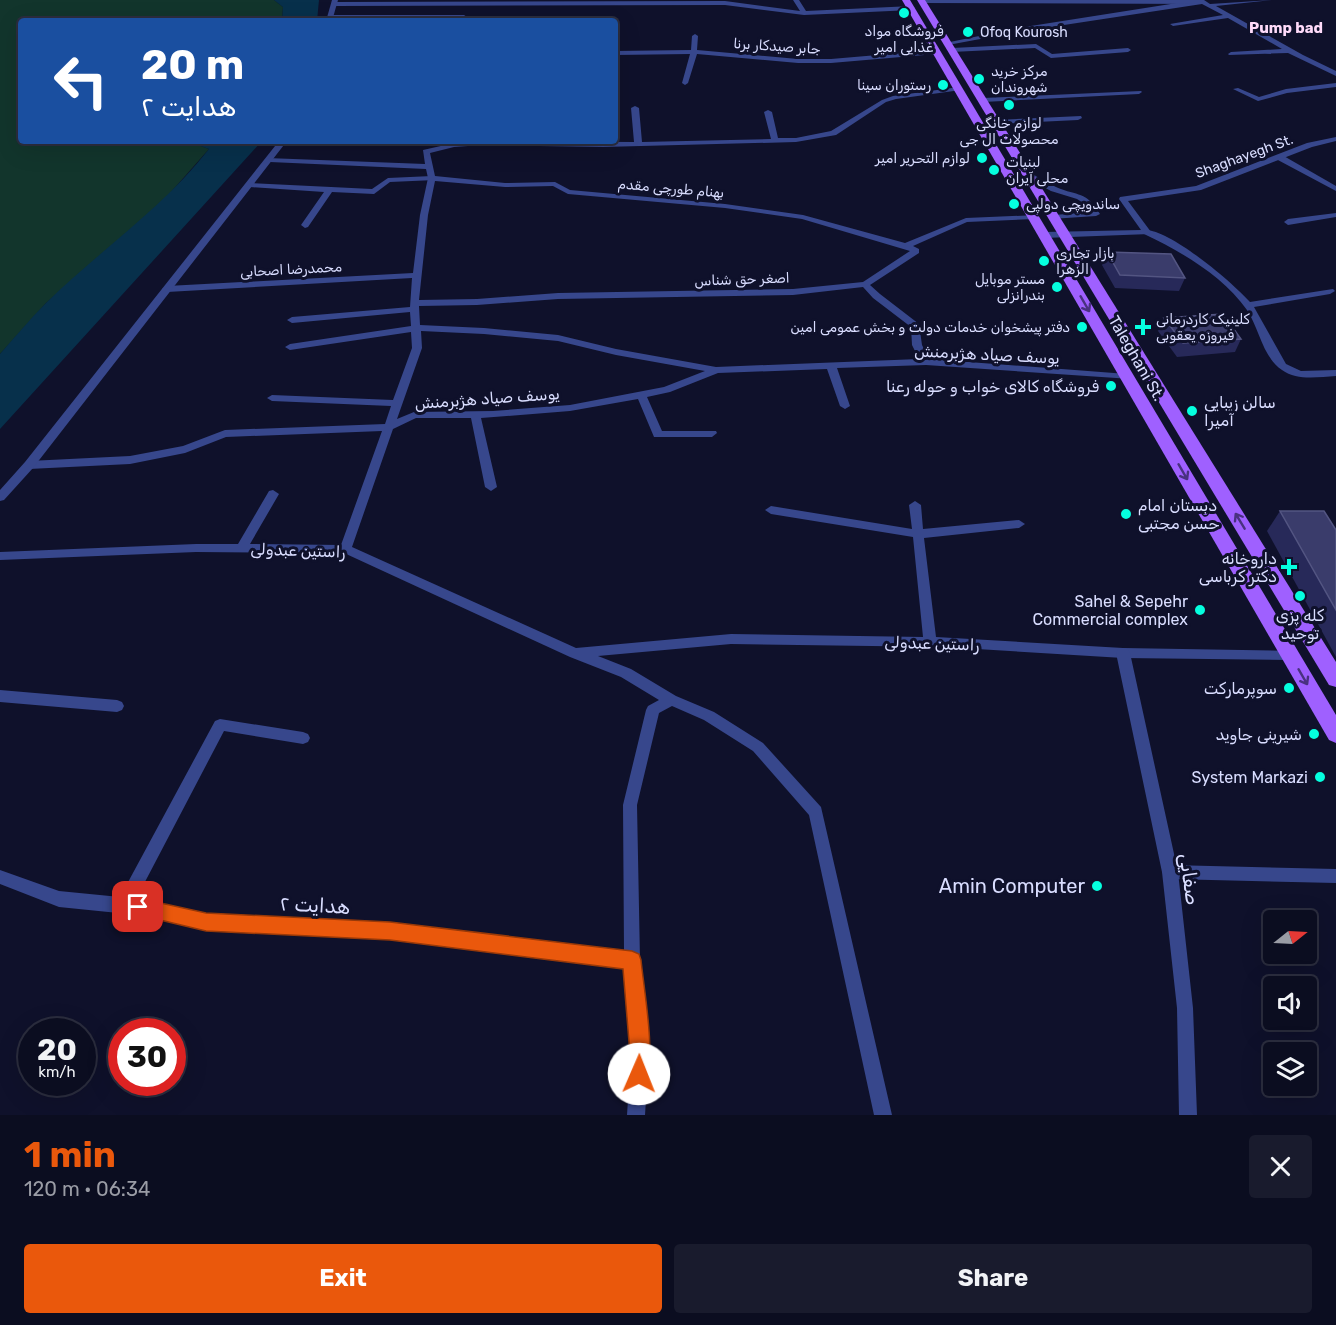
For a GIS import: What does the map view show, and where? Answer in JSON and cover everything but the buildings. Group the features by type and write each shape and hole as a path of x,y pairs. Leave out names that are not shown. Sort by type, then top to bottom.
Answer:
{"main road":[{"name":"Taleghani St.","path":"914,3 983,100 1329,656 1336,679"},
{"name":"Taleghani St.","path":"945,48 959,89 1336,734"},
{"path":"1034,217 1054,217"}],"street":[{"path":"796,0 804,13"},
{"path":"1212,5 1269,0"},
{"path":"945,48 1018,30 1201,1"},
{"path":"329,18 335,2 725,3 804,13 914,3 1201,1 1212,5 1288,51 1336,74"},
{"path":"463,18 471,2"},
{"path":"1173,24 1230,16"},
{"path":"685,83 694,52 695,36"},
{"path":"945,48 1036,46 1051,56 1128,50"},
{"name":"جابر صیدکار برنا","path":"618,52 694,52 798,61 831,61 945,48"},
{"path":"1231,54 1288,51"},
{"path":"1236,89 1258,99 1286,91 1336,85"},
{"path":"618,143 796,140 833,133 884,101 895,97 959,89"},
{"path":"983,100 1139,92"},
{"path":"635,108 638,143"},
{"path":"768,112 775,141"},
{"path":"996,122 1078,118"},
{"name":"Shaghayegh St.","path":"1147,232 1123,199 1198,188 1279,157 1336,140"},
{"path":"0,497 29,465 281,144"},
{"path":"345,549 417,348 414,306 424,214 432,178 426,152 436,147 457,144"},
{"path":"1279,157 1336,189"},
{"path":"270,160 429,167"},
{"path":"1028,175 1058,191 1074,193 1088,200 1096,213 1054,217"},
{"path":"250,185 374,192 388,180 432,178"},
{"name":"بهنام طورچی مقدم","path":"432,178 505,184 555,184 568,192 725,206 803,216 906,246"},
{"path":"305,225 330,190"},
{"path":"1288,222 1336,215"},
{"path":"906,246 966,220 1034,217"},
{"path":"1044,235 1147,232 1176,246 1232,288 1247,305 1281,366 1296,374 1336,373"},
{"name":"اصغر حق شناس","path":"292,320 414,306 558,296 793,292 865,284 916,251 906,246"},
{"name":"محمدرضا اصحابی","path":"167,289 417,275"},
{"path":"865,284 884,303 907,316 916,326 915,336 919,352 926,362"},
{"path":"1247,305 1330,291"},
{"path":"290,347 416,328 484,331 558,338 616,352 717,370"},
{"name":"یوسف صیاد هژبرمنش","path":"29,465 130,460 185,449 225,434 388,427 414,415 570,408 666,390 717,370 926,362 1127,377"},
{"path":"831,366 845,406"},
{"path":"641,394 658,435 712,433"},
{"path":"272,398 398,403"},
{"path":"475,414 491,487"},
{"path":"242,548 273,494"},
{"path":"915,505 930,642"},
{"path":"771,510 918,534 1019,524"},
{"name":"راستین عبدولی","path":"0,556 242,548 345,549 575,653 626,673 671,700 710,716 758,747 816,812 883,1115"},
{"name":"راستین عبدولی","path":"575,653 731,639 930,642 1123,653 1290,655"},
{"name":"صفایی","path":"1123,653 1170,872 1185,1008 1188,1115"},
{"path":"0,696 117,706"},
{"path":"636,1115 640,1054 632,960 630,805 652,710 671,700"},
{"path":"124,906 220,724 303,738"},
{"path":"1170,872 1336,876"},
{"name":"هدایت ۲","path":"0,877 59,899 124,906 206,922 390,931 632,960"}],"green space":[{"path":"0,0 274,0 283,7 282,18 18,18 18,144 196,144 209,149 163,201 46,303 0,354"}],"water":[{"path":"274,0 319,0 317,18 282,18 283,7"},
{"path":"195,144 259,144 0,429 0,354 46,303 151,210 191,171 209,149"}],"place":[{"name":"فروشگاه مواد غذایی امیر","path":"904,13"},
{"name":"Ofoq Kourosh","path":"968,32"},
{"name":"مرکز خرید شهروندان","path":"979,79"},
{"name":"رستوران سینا","path":"943,85"},
{"name":"لوازم خانگی محصولات ال جی","path":"1009,105"},
{"name":"لوازم التحریر امیر","path":"982,158"},
{"name":"لبنیات محلی آیران","path":"994,170"},
{"name":"ساندویچی دولپی","path":"1014,204"},
{"name":"بازار تجاری الزهرا","path":"1044,261"},
{"name":"مستر موبایل بندرانزلی","path":"1057,287"},
{"name":"دفتر پیشخوان خدمات دولت و بخش عمومی امین","path":"1082,327"},
{"name":"کلینیک کاردرمانی فیروزه یعقوبی","path":"1143,327"},
{"name":"فروشگاه کالای خواب و حوله رعنا","path":"1111,386"},
{"name":"سالن زیبایی آمیرا","path":"1192,411"},
{"name":"دبستان امام حسن مجتبی","path":"1126,514"},
{"name":"داروخانه دکتر کرباسی","path":"1289,567"},
{"name":"کله پزی توحید","path":"1300,596"},
{"name":"Sahel & Sepehr Commercial complex","path":"1200,610"},
{"name":"سوپرمارکت","path":"1289,688"},
{"name":"شیرینی جاوید","path":"1314,734"},
{"name":"System Markazi","path":"1320,777"},
{"name":"Amin Computer","path":"1097,886"}],"district":[{"name":"Pump bad","path":"1286,28"}],"route":[{"path":"138,907 206,922 390,931 473,943 632,960 640,1054 639,1074"}]}
